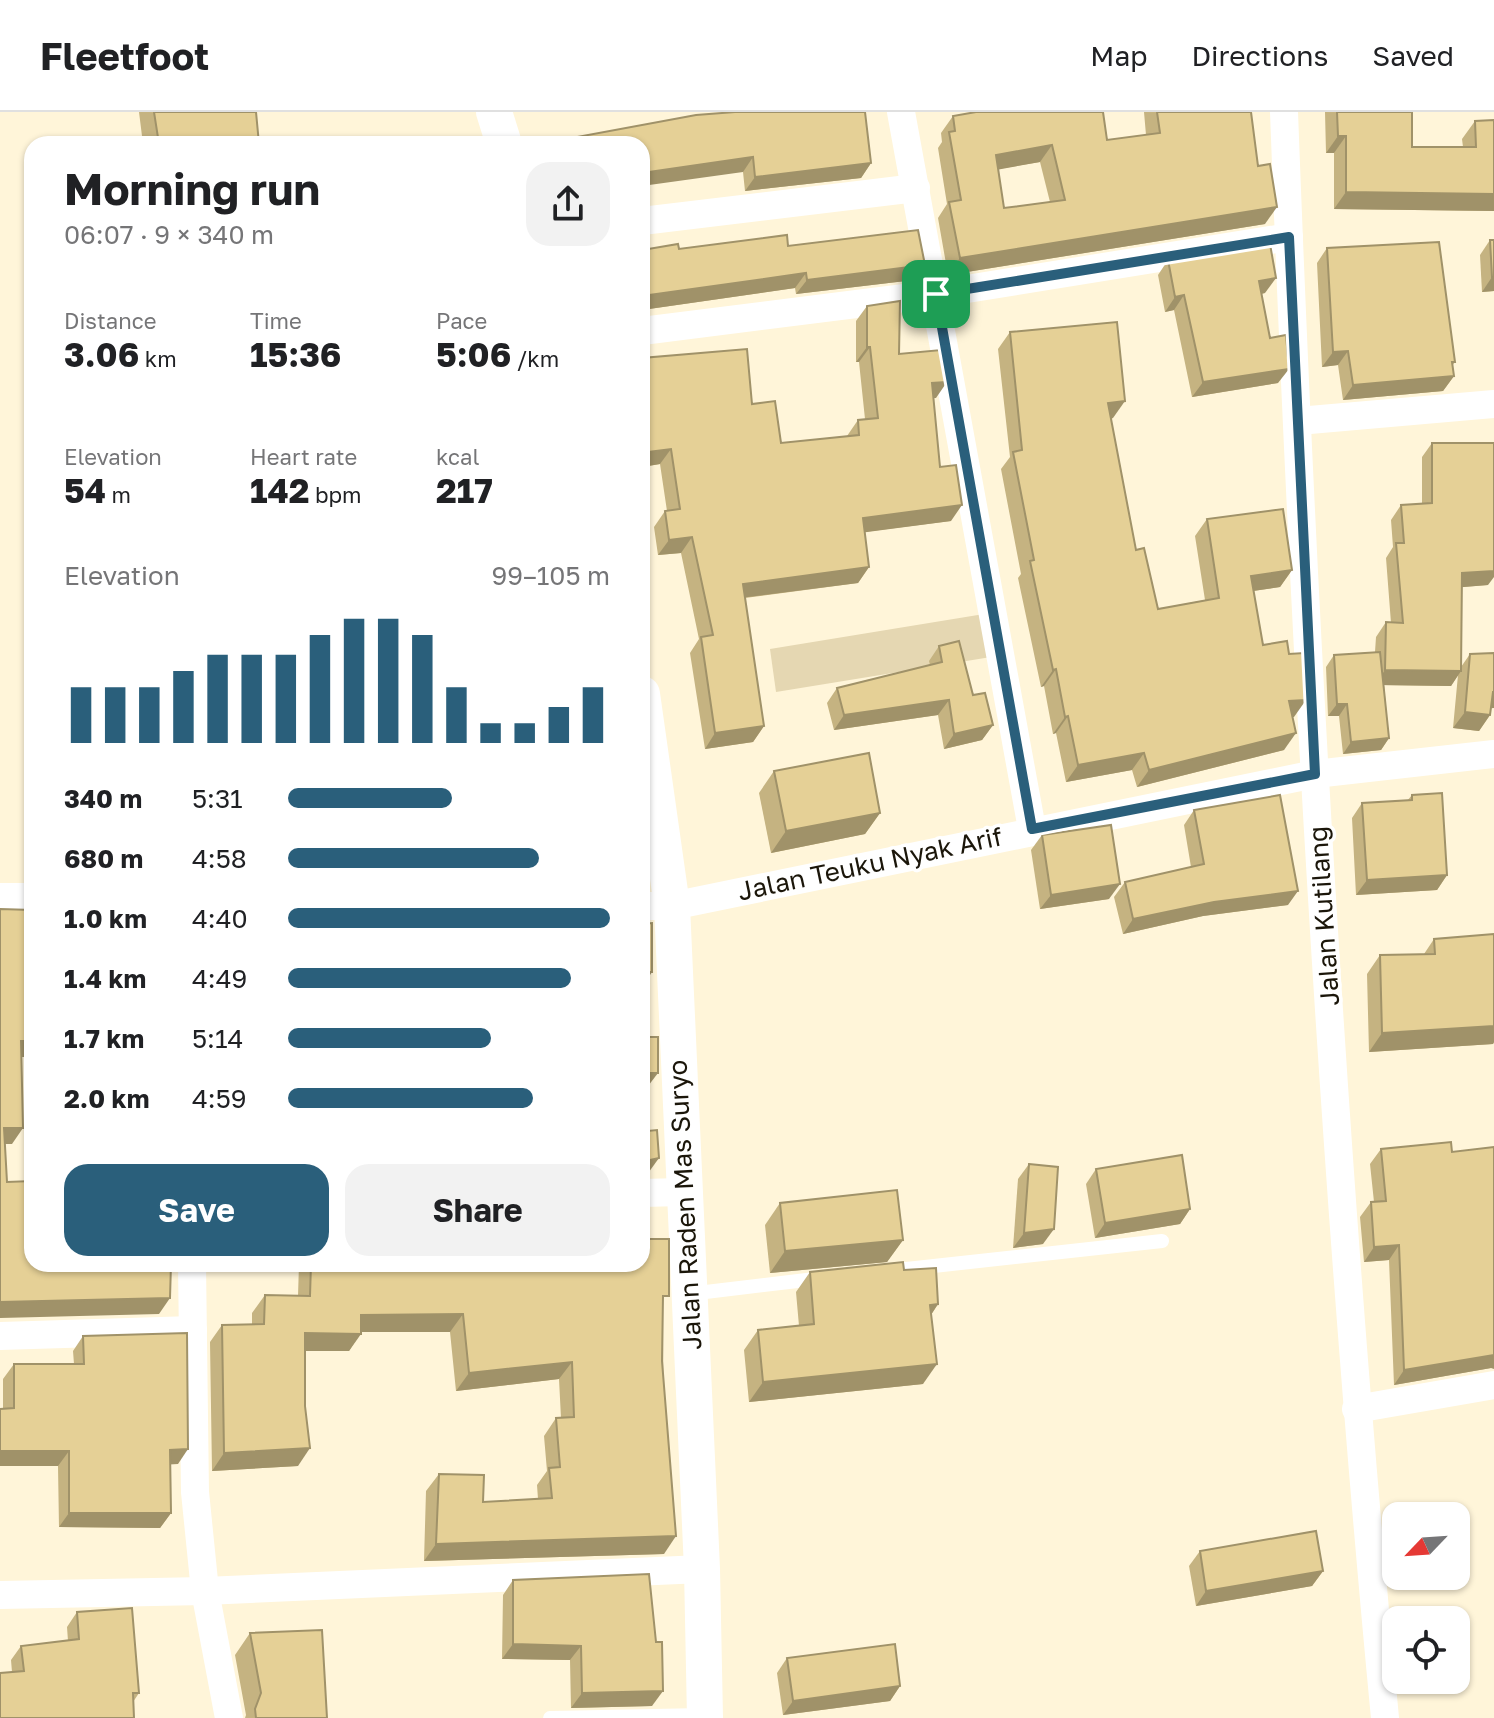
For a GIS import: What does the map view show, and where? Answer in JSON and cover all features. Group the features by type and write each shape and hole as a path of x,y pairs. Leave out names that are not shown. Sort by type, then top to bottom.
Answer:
{"street":[{"path":"494,112 502,136"},
{"path":"901,112 1032,829"},
{"name":"Jalan Kutilang","path":"1284,112 1315,774 1356,1409 1385,1718"},
{"path":"650,220 916,188"},
{"path":"650,330 936,294 1289,237"},
{"path":"1298,421 1494,404"},
{"name":"Jalan Teuku Nyak Arif","path":"657,906 1315,774 1494,754"},
{"name":"Jalan Raden Mas Suryo","path":"650,807 683,1192 702,1569 705,1717"},
{"path":"0,897 24,897"},
{"path":"650,1193 683,1192"},
{"path":"192,1272 195,1492 205,1591 229,1718"},
{"path":"0,1336 193,1330"},
{"path":"1356,1409 1494,1385"},
{"path":"0,1595 205,1591 702,1569"}],"lane":[{"path":"869,1273 1162,1241"},
{"path":"688,1294 839,1277"},
{"path":"550,1718 705,1717"}],"shaded area":[{"path":"984,614 991,657 776,692 770,649"}],"building":[{"path":"154,112 256,112 258,136 158,136"},
{"path":"865,112 871,163 755,177 753,157 650,172 650,136 582,136 696,115"},
{"path":"976,112 1103,112 1107,140 1160,133 1157,112 1251,112 1258,166 1270,164 1277,207 960,258 949,202 961,200 949,132 955,131 953,116","holes":["1052,145 1065,200 1004,208 996,155"]},
{"path":"1337,112 1412,112 1412,147 1476,147 1475,121 1494,120 1494,194 1346,192 1346,136 1338,136"},
{"path":"918,230 925,265 807,280 806,273 650,295 650,249 678,244 679,249 787,235 788,246"},
{"path":"1490,240 1494,240 1494,277 1492,277"},
{"path":"1439,242 1455,362 1452,362 1454,376 1353,385 1348,351 1333,352 1327,248"},
{"path":"1270,244 1276,278 1259,281 1270,338 1286,335 1289,369 1203,382 1184,295 1175,297 1168,260"},
{"path":"900,301 899,354 941,350 947,382 932,383 940,467 956,465 962,505 863,518 869,567 743,584 764,726 715,733 701,637 713,635 692,537 669,540 665,511 680,509 671,449 650,452 650,357 747,349 752,404 775,401 781,443 859,435 858,420 878,418 870,347 867,347 867,306"},
{"path":"1117,322 1125,401 1108,403 1136,550 1144,548 1158,609 1219,598 1207,519 1283,509 1292,570 1251,576 1263,645 1287,641 1289,654 1304,653 1306,700 1289,701 1296,733 1149,770 1144,753 1078,765 1056,669 1053,670 1030,561 1034,560 1013,452 1022,450 1010,332"},
{"path":"1432,443 1494,443 1494,571 1462,573 1461,671 1385,670 1386,622 1403,623 1396,543 1404,543 1401,505 1432,503"},
{"path":"959,641 973,695 985,693 993,725 954,734 949,700 844,715 837,688 942,662 939,646"},
{"path":"1380,652 1389,738 1351,742 1347,704 1337,704 1334,655"},
{"path":"1494,653 1494,692 1490,715 1465,712 1470,654"},
{"path":"869,753 880,813 786,831 774,771"},
{"path":"1442,793 1447,875 1367,880 1362,803 1412,800 1412,795"},
{"path":"1280,795 1298,891 1214,902 1133,919 1125,882 1204,864 1194,810"},
{"path":"1111,825 1120,884 1051,895 1042,835"},
{"path":"0,909 24,910 23,1128 4,1128 7,1182 24,1181 24,1272 171,1272 170,1298 0,1302"},
{"path":"652,923 652,972 650,972"},
{"path":"1494,934 1494,1026 1382,1033 1380,955 1435,954 1434,939"},
{"path":"650,1037 658,1037 658,1073 650,1073"},
{"path":"657,1130 659,1158 650,1160 650,1131"},
{"path":"1451,1142 1452,1152 1494,1147 1494,1355 1404,1370 1399,1245 1374,1247 1371,1202 1386,1201 1381,1149"},
{"path":"1182,1155 1190,1209 1105,1223 1096,1169"},
{"path":"1029,1164 1058,1167 1054,1229 1024,1233"},
{"path":"897,1190 903,1240 785,1251 780,1203"},
{"path":"650,1239 669,1239 669,1296 663,1296 662,1361 676,1536 436,1544 439,1474 484,1475 483,1502 552,1498 549,1468 560,1467 556,1418 574,1417 572,1362 469,1373 463,1314 361,1315 361,1334 305,1333 305,1406 310,1448 224,1453 222,1325 264,1324 265,1295 310,1296 311,1272 650,1272"},
{"path":"903,1262 904,1270 936,1268 938,1304 930,1305 937,1364 763,1382 758,1330 814,1324 810,1272"},
{"path":"187,1333 188,1449 170,1450 171,1513 69,1513 69,1451 0,1451 0,1409 14,1408 14,1364 84,1364 83,1336"},
{"path":"1316,1531 1323,1571 1206,1591 1200,1551"},
{"path":"649,1574 656,1642 662,1642 663,1691 582,1693 581,1646 513,1644 513,1580"},
{"path":"132,1608 139,1693 133,1693 134,1718 0,1718 0,1673 24,1671 21,1646 79,1639 77,1612"},
{"path":"322,1630 327,1718 256,1718 255,1709 261,1693 250,1633"},
{"path":"895,1644 900,1686 793,1701 787,1658"}],"route":[{"path":"1289,237 1315,774 1032,829 936,294 1289,237"}]}
